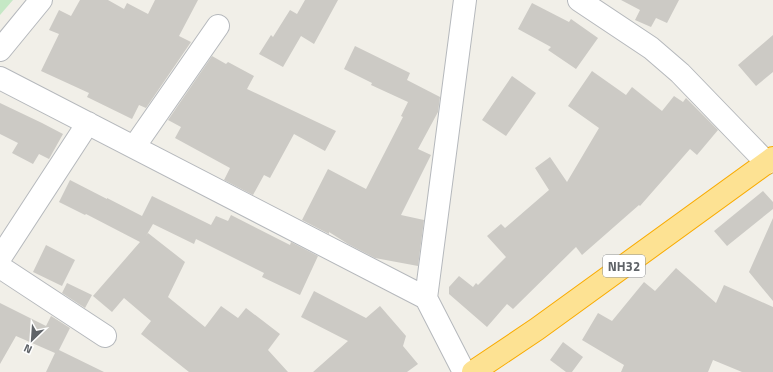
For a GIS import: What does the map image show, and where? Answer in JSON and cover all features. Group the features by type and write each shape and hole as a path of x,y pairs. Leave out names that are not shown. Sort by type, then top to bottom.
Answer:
{"highway":[{"name":"NH32","path":"473,372 538,329 770,161"}],"street":[{"path":"0,50 41,0"},
{"path":"464,372 426,298 465,0"},
{"path":"579,0 651,48 680,73 770,161"},
{"path":"134,147 218,26"},
{"path":"0,78 426,298"},
{"path":"0,258 88,123"},
{"path":"0,267 105,336"}],"green space":[{"path":"0,0 13,0 0,15"}],"building":[{"path":"80,0 108,0 124,9 127,3 148,14 155,0 198,0 179,36 191,42 146,108 139,105 132,119 87,97 89,93 41,71 59,34 49,30 59,10 71,16"},
{"path":"305,0 338,0 314,44 301,36 283,67 259,54 271,35 273,37 290,10 297,14"},
{"path":"621,0 679,0 667,23 656,18 651,27 635,20 640,10"},
{"path":"532,3 569,22 571,19 598,38 576,69 548,50 551,47 518,29"},
{"path":"773,35 773,72 756,86 738,65"},
{"path":"355,46 410,73 407,80 440,97 438,112 418,149 431,155 401,215 424,220 418,266 375,258 329,232 329,234 302,220 328,169 366,189 403,117 401,116 408,102 371,85 372,83 344,69"},
{"path":"212,56 226,64 228,62 254,76 247,89 336,131 325,151 294,134 270,178 264,175 253,195 224,180 230,168 175,138 181,127 168,120"},
{"path":"592,71 626,95 632,87 662,111 674,96 683,102 686,98 718,130 697,155 690,149 640,206 639,205 582,255 576,247 513,309 507,304 487,327 449,294 449,287 459,276 473,287 476,283 478,285 506,257 487,236 501,224 505,228 549,190 535,168 550,157 567,182 599,128 568,106"},
{"path":"512,76 536,93 506,136 482,120"},
{"path":"0,103 63,134 49,159 39,154 33,164 12,153 18,143 0,134"},
{"path":"70,180 142,216 152,196 211,225 216,216 228,221 231,215 290,245 291,242 318,256 300,295 262,277 264,273 196,239 194,244 153,224 146,236 148,233 185,262 168,297 205,327 221,306 238,318 246,308 280,334 268,350 288,372 189,372 141,334 151,321 124,298 112,312 93,296 140,242 59,202"},
{"path":"763,191 773,202 773,209 727,246 714,231"},
{"path":"773,218 773,301 749,272"},
{"path":"46,245 75,260 62,286 33,272"},
{"path":"676,268 716,303 724,285 773,307 773,372 742,372 713,360 708,372 621,372 624,365 582,340 598,313 612,321 644,282 655,291"},
{"path":"67,283 92,295 85,308 62,293"},
{"path":"314,291 366,318 380,306 406,336 403,346 418,364 407,372 313,372 348,341 301,317"},
{"path":"0,303 46,326 51,316 70,328 59,350 104,372 46,372 55,353 16,336 0,364"},
{"path":"563,342 583,357 572,372 566,372 550,360"}]}
